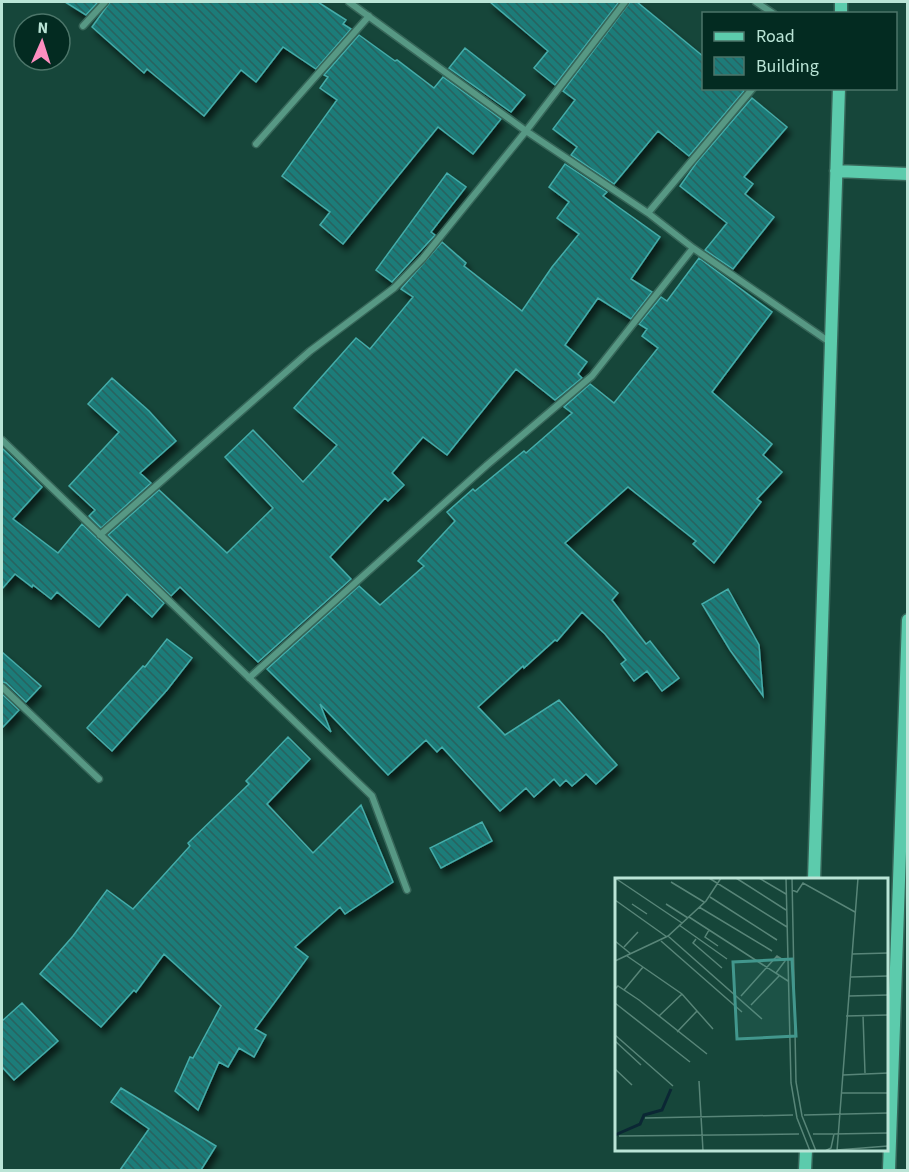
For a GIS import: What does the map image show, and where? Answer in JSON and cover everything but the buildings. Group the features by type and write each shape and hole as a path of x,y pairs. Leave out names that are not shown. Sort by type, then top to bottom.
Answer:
{"street":[{"path":"84,26 105,2"},
{"path":"349,2 526,131 648,213 693,248 831,344"},
{"path":"100,535 309,351 394,288 423,258 626,2"},
{"path":"756,2 771,12"},
{"path":"256,144 369,16"},
{"path":"648,213 751,90"},
{"path":"814,878 839,90"},
{"path":"836,171 908,174"},
{"path":"249,678 487,465 592,376 693,248"},
{"path":"2,440 372,796 407,890"},
{"path":"890,1170 908,620"},
{"path":"2,687 99,779"},
{"path":"805,1170 806,1151"}]}
